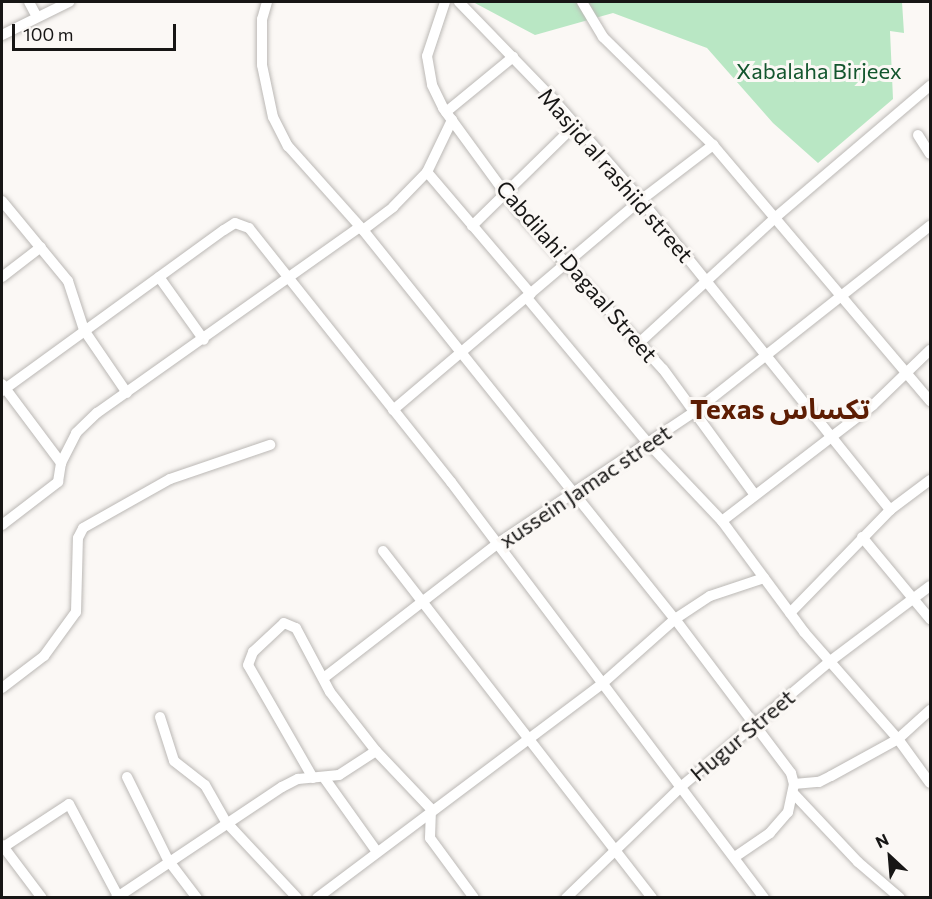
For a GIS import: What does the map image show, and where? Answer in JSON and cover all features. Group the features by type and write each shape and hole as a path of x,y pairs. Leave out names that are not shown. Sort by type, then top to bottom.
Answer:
{"street":[{"path":"29,2 38,17"},
{"path":"2,34 69,2"},
{"path":"267,2 262,19 262,65 273,117 288,146 362,229 460,355 675,618 756,723 791,773 794,788 788,812 770,833 735,857"},
{"name":"Cabdilahi Dagaal Street","path":"446,2 427,56 432,85 449,116 505,192 663,369 754,495"},
{"name":"Masjid al rashiid street","path":"459,2 513,57 641,200 890,510"},
{"path":"582,2 603,37 713,145 777,216 930,401"},
{"path":"2,525 58,482 61,463 76,433 127,393 393,207 427,172 449,116 513,57"},
{"path":"639,343 709,282 777,216 930,86"},
{"path":"472,226 574,124"},
{"path":"918,135 930,154"},
{"path":"393,410 641,200 713,145"},
{"path":"427,172 648,443 722,521 790,613 829,662 897,739 930,783"},
{"path":"2,201 74,291 84,330 127,393"},
{"path":"61,463 3,387 235,223 249,228 683,785 764,897"},
{"name":"xussein Jamac street","path":"325,677 497,544 693,413 767,354 845,297 930,226"},
{"path":"2,277 41,247"},
{"path":"159,277 204,340"},
{"path":"722,521 830,435 873,405 905,371 930,351"},
{"path":"2,688 57,642 76,612 78,538 83,528 170,479 270,445"},
{"path":"790,613 890,510 930,480"},
{"path":"862,537 916,599 930,619"},
{"path":"383,551 421,603 652,897"},
{"path":"317,897 431,809 528,740 603,682 675,618 710,596 764,578"},
{"name":"Hugur Street","path":"566,897 613,848 683,785 829,662 916,599 930,586"},
{"path":"313,778 250,671 249,657 289,622 325,677 330,692 376,751 431,809 430,838 474,897"},
{"path":"794,788 819,782 897,739 930,710"},
{"path":"160,717 174,761 205,785 226,822 297,897"},
{"path":"42,897 2,847 69,804 117,897 168,860 282,787 298,779 325,779 376,751"},
{"path":"127,777 168,860 197,897"},
{"path":"325,779 377,852"},
{"path":"794,788 858,862 900,897"}],"green space":[{"name":"Xabalaha Birjeex","path":"473,2 902,2 904,33 890,31 893,99 818,163 773,123 707,48 613,13 535,35"}],"district":[{"name":"Texas تكساس","path":"780,408"}]}
